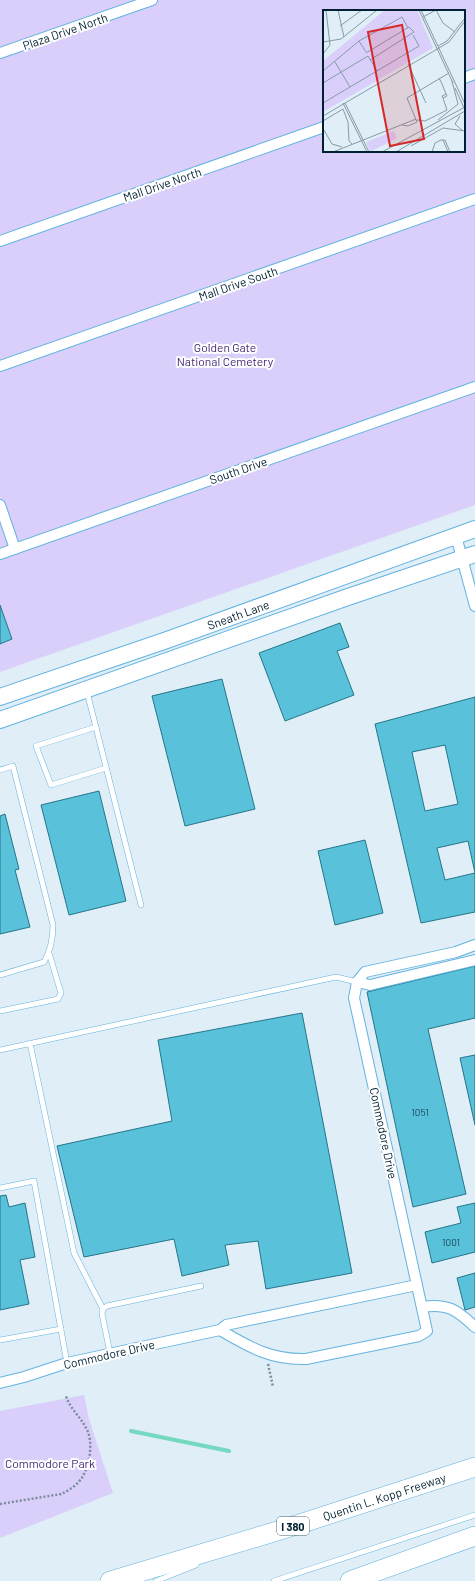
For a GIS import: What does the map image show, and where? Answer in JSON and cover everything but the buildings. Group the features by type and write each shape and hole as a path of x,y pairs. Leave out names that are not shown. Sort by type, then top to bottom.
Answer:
{"highway":[{"path":"284,1529 475,1453"},
{"name":"Quentin L. Kopp Freeway","path":"110,1581 284,1529 475,1466"},
{"path":"350,1581 475,1536"}],"main road":[{"name":"Sneath Lane","path":"0,697 475,529"},
{"name":"Sneath Lane","path":"0,720 469,556"}],"street":[{"name":"Plaza Drive North","path":"0,53 152,0"},
{"path":"465,78 475,74"},
{"name":"Mall Drive North","path":"0,241 323,127"},
{"name":"Mall Drive South","path":"0,366 475,199"},
{"name":"South Drive","path":"0,554 475,387"},
{"path":"0,505 15,549"},
{"path":"456,536 469,556 475,606"},
{"path":"475,945 456,952 365,972 357,982 370,985 475,960"},
{"name":"Commodore Drive","path":"220,1330 254,1349 274,1357 290,1360 306,1359 419,1336 427,1331 354,998 357,982"},
{"name":"Commodore Drive","path":"0,1383 67,1363 220,1330 226,1326 417,1285"},
{"path":"422,1307 440,1305 457,1310 475,1327"}],"lane":[{"path":"86,689 141,905"},
{"path":"96,727 36,746 51,785 106,768"},
{"path":"0,770 13,766 53,925 53,934 49,953 44,962 0,975"},
{"path":"0,1011 58,999 61,993 49,953"},
{"path":"0,1050 336,977 357,982"},
{"path":"30,1043 74,1253 103,1309 102,1314 110,1353"},
{"path":"0,1188 34,1181 67,1363"},
{"path":"103,1309 107,1306 201,1286"},
{"path":"0,1340 61,1329"},
{"path":"274,1581 475,1515"},
{"path":"220,1555 284,1529"},
{"path":"156,1581 198,1564"}],"path":[{"path":"261,1363 268,1364 273,1387"},
{"path":"0,1504 61,1494 69,1490 81,1479 87,1466 90,1450 90,1435 86,1426 69,1405 66,1396"}],"green space":[{"name":"Golden Gate National Cemetery","path":"0,0 475,0 475,505 0,672"},
{"name":"Commodore Park","path":"84,1395 89,1419 113,1493 0,1538 0,1411"}],"waterway":[{"path":"131,1431 229,1451"}]}
